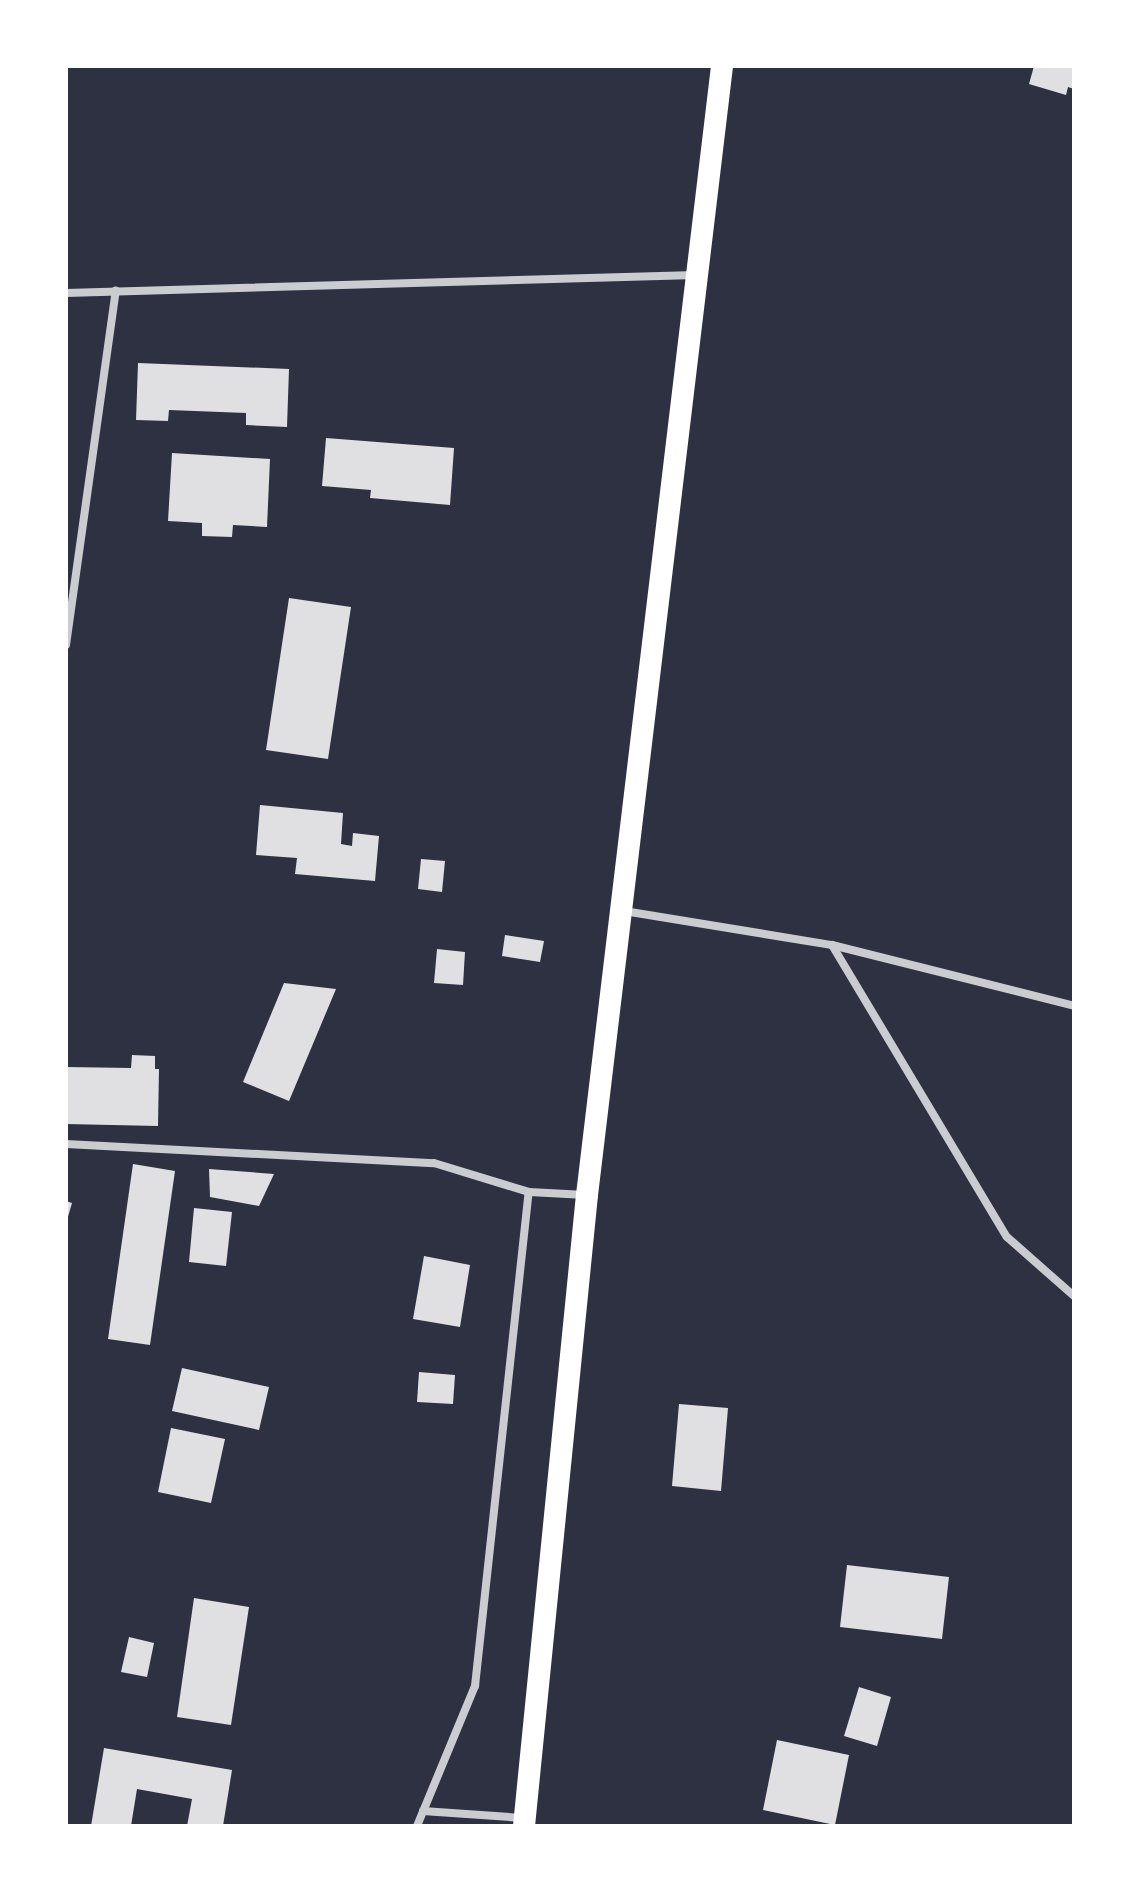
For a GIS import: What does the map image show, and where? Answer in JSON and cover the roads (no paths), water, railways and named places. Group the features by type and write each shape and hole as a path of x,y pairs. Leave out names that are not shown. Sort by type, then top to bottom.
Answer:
{"highway":[{"path":"524,1822 587,1195 624,911 722,66"}],"street":[{"path":"66,293 697,275"},
{"path":"66,645 116,291"},
{"path":"624,911 832,945 1074,1006"},
{"path":"832,945 1007,1237 1074,1296"},
{"path":"66,1144 434,1163 529,1192 587,1195"},
{"path":"417,1826 475,1686 529,1192"},
{"path":"423,1811 524,1822"}]}
